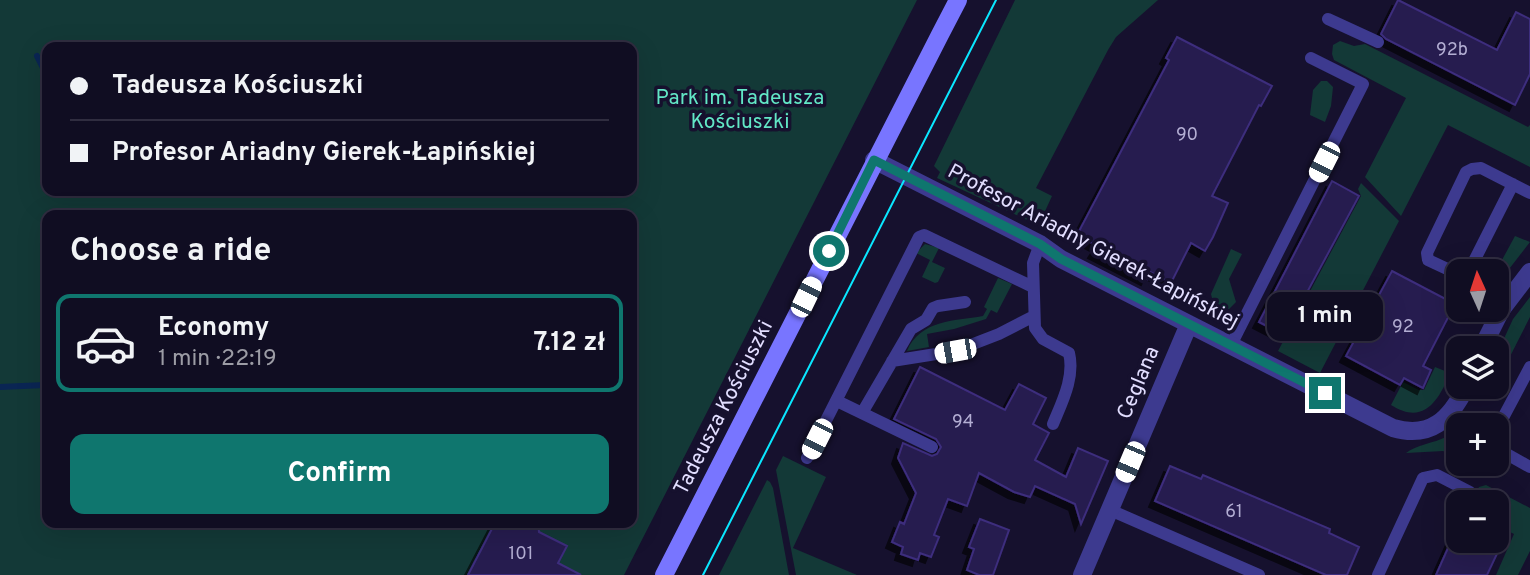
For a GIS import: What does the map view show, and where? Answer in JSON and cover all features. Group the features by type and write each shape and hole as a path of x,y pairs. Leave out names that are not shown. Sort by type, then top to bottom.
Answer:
{"street":[{"name":"Tadeusza Kościuszki","path":"664,575 958,0"},
{"name":"Profesor Ariadny Gierek-Łapińskiej","path":"874,160 1040,244 1061,259 1393,428 1422,430 1446,424"},
{"path":"1488,336 1501,310 1530,272"},
{"name":"Ceglana","path":"1082,575 1189,324"}],"lane":[{"path":"1328,19 1378,42"},
{"path":"1231,345 1363,84 1311,58"},
{"path":"1446,268 1428,260 1427,253 1465,175 1472,169 1481,168 1530,193"},
{"path":"1475,259 1513,184"},
{"path":"807,458 919,237 924,235 1033,287"},
{"path":"1040,244 1033,263 1035,328 1038,334 1069,352 1071,361 1066,394 1053,424"},
{"path":"862,413 911,329 926,320 938,306 965,302"},
{"path":"892,361 955,351 999,334 1034,316"},
{"path":"1506,413 1530,367"},
{"path":"837,401 932,447"},
{"path":"1509,456 1530,467"},
{"path":"1378,575 1425,476 1437,475 1466,490"},
{"path":"1110,510 1259,575"}],"green space":[{"name":"Park im. Tadeusza Kościuszki","path":"0,0 917,0 624,575 0,575"},
{"path":"1015,0 1158,0 1116,37 1108,50 1036,188 1052,196 1041,220 1027,220 937,178 940,172 934,166"},
{"path":"1340,41 1354,46 1365,44 1528,127 1530,125 1530,167 1448,125 1401,216 1365,177 1406,98 1334,60 1333,45"},
{"path":"1321,81 1327,81 1333,87 1331,106 1325,122 1310,115 1313,90"},
{"path":"1361,183 1399,221 1320,373 1278,351 1361,196 1358,189"},
{"path":"1515,236 1530,242 1509,269 1509,259 1503,259"},
{"path":"925,244 939,248 932,262 945,268 935,283 922,277 930,260 916,253"},
{"path":"1231,249 1242,254 1229,279 1236,302 1229,309 1222,311 1214,306 1211,294"},
{"path":"998,278 1012,284 997,313 991,310 986,319 927,334 929,347 907,351 920,333 929,328 950,321 983,316 987,309 984,307"},
{"path":"1530,297 1530,317 1509,358 1509,336 1505,336 1513,319"},
{"path":"1435,367 1446,371 1446,381 1441,392 1429,407 1413,413 1391,405 1403,382 1424,390"},
{"path":"1446,437 1446,452 1406,453"},
{"path":"783,456 826,477 793,548 857,575 796,575 776,470"},
{"path":"767,480 773,488 789,575 719,575"},
{"path":"1486,485 1496,490 1477,490"},
{"path":"1509,497 1530,508 1530,551 1518,575 1496,575 1506,553 1509,553 1514,534 1509,532"}],"building":[{"path":"1398,0 1497,50 1516,12 1530,19 1530,74 1515,105 1386,39 1381,34"},
{"path":"1177,37 1272,86 1261,106 1259,105 1212,196 1228,203 1213,237 1205,251 1191,243 1171,283 1150,272 1147,279 1094,252 1098,246 1077,235 1169,60 1166,58"},
{"path":"1332,181 1359,196 1284,335 1259,322"},
{"path":"1392,271 1446,299 1446,321 1423,366 1431,370 1423,388 1404,378 1400,385 1346,356"},
{"path":"920,367 1005,410 1019,384 1046,398 1033,424 1049,433 1035,460 1066,477 1078,448 1108,461 1081,524 1075,504 1035,486 1030,497 1014,492 979,473 967,506 948,499 934,535 939,537 931,557 920,553 918,560 901,554 903,547 892,542 900,522 904,524 916,493 898,458 903,443 932,456 937,454 941,447 936,439 894,419"},
{"path":"1170,466 1201,479 1203,475 1330,529 1329,533 1359,547 1347,575 1326,575 1155,501"},
{"path":"980,519 1009,530 993,575 979,575 967,570 974,549 969,547"},
{"path":"492,528 539,528 539,532 567,546 558,563 581,575 468,575"},
{"path":"1446,552 1497,553 1487,575 1436,575"}],"waterway":[{"path":"37,56 42,66"},
{"path":"0,387 42,385"}],"tram line":[{"path":"703,575 996,0"}],"route":[{"path":"829,251 874,160 1040,244 1061,259 1325,393"}]}
